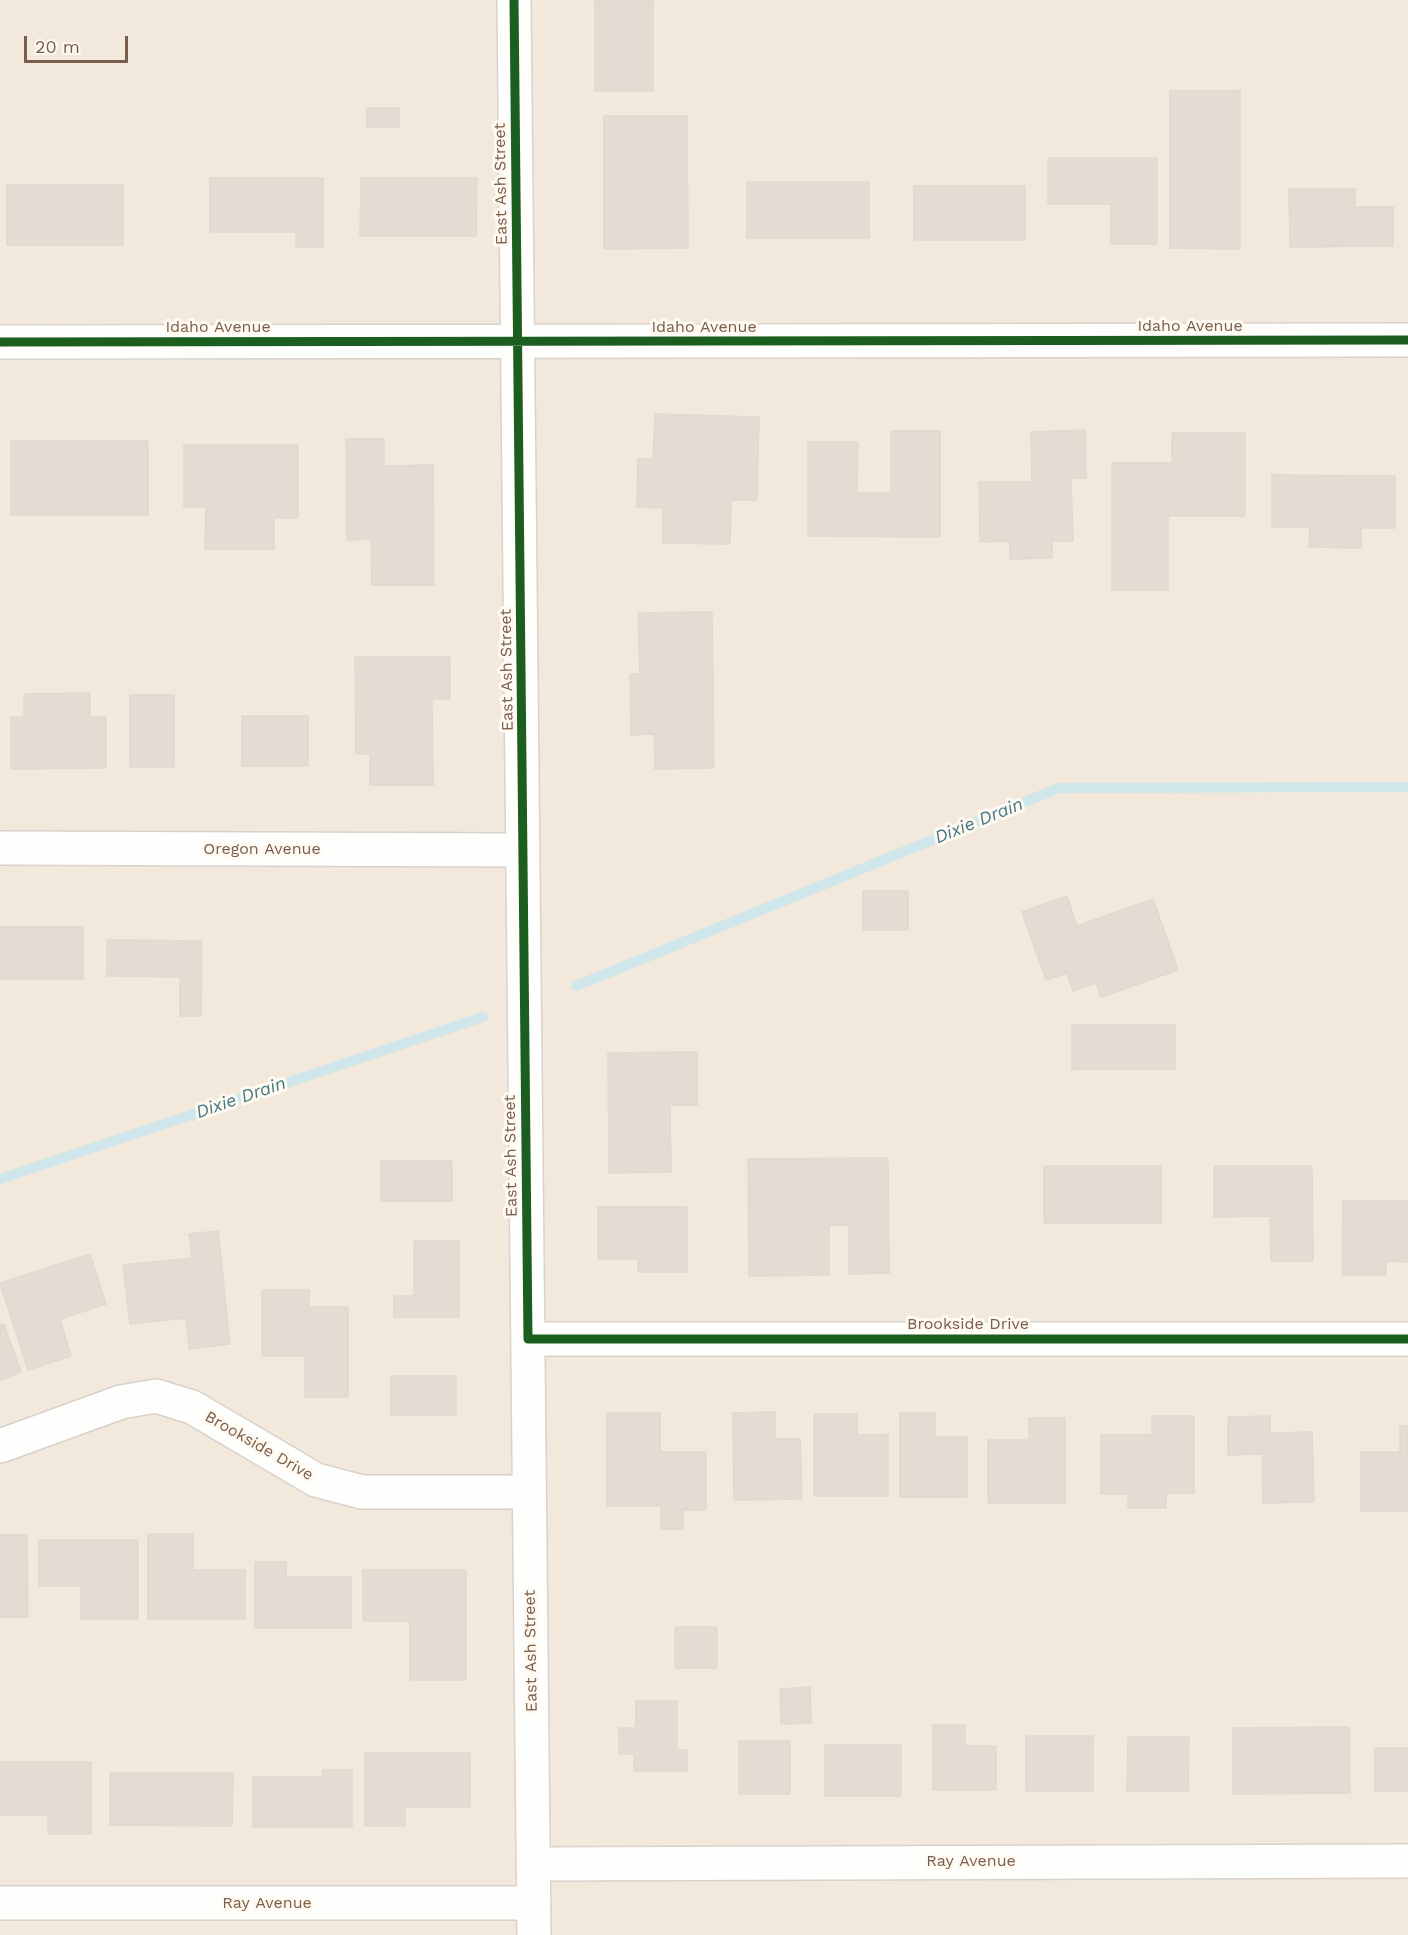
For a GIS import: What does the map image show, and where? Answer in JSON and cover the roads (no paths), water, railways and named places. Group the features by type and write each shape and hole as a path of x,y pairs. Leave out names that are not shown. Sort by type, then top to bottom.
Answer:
{"street":[{"name":"East Ash Street","path":"514,0 534,1935"},
{"name":"Idaho Avenue","path":"0,342 1408,340"},
{"name":"Oregon Avenue","path":"0,848 523,850"},
{"name":"Brookside Drive","path":"528,1339 1408,1339"},
{"name":"Brookside Drive","path":"0,1446 121,1402 156,1396 192,1407 316,1480 362,1492 528,1492"},
{"name":"Ray Avenue","path":"534,1864 1408,1861"},
{"name":"Ray Avenue","path":"0,1903 534,1903"}],"waterway":[{"name":"Dixie Drain","path":"576,986 1059,788 1408,787"},
{"name":"Dixie Drain","path":"0,1179 483,1017"}]}
